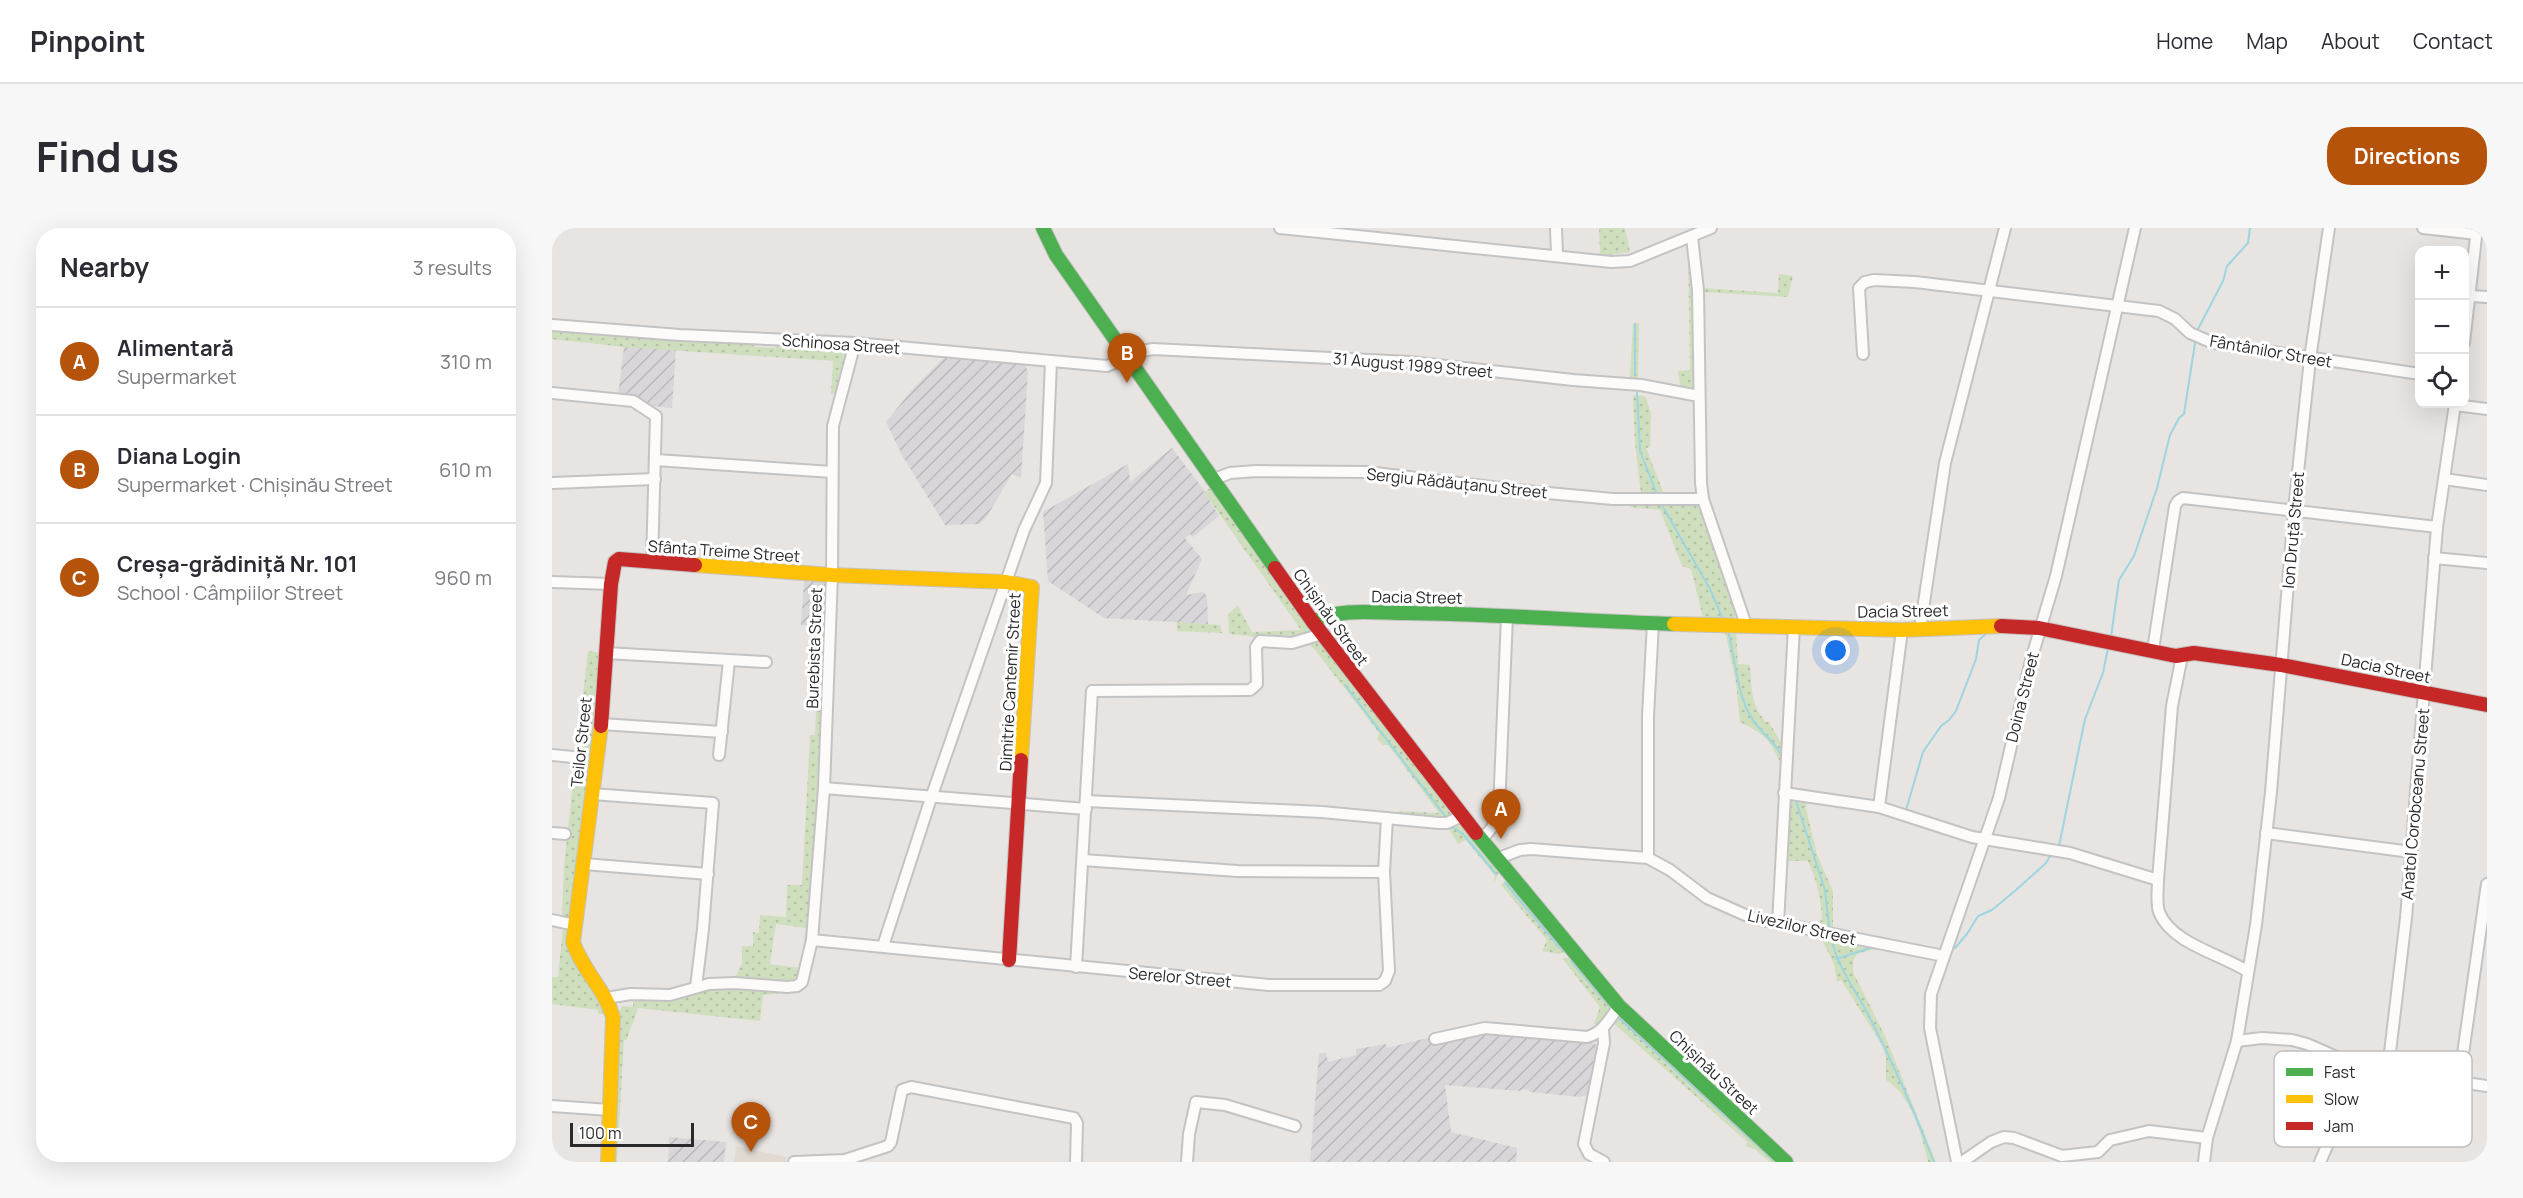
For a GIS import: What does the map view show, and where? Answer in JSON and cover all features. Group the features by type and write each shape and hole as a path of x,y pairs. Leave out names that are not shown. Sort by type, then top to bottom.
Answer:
{"street":[{"name":"Chișinău Street","path":"1043,228 1056,255 1313,622 1496,859 1619,1006 1786,1162"},
{"path":"1280,228 1611,261 1630,261 1711,228"},
{"path":"1556,228 1557,255"},
{"path":"1920,629 1945,463 2005,228"},
{"name":"Doina Street","path":"1957,1162 1930,1028 1932,994 1999,798 2039,628 2056,576 2135,228"},
{"name":"Ion Druță Street","path":"2204,1162 2207,1138 2237,1041 2256,925 2294,510 2310,359 2329,228"},
{"path":"2423,228 2477,231 2469,309"},
{"path":"1692,237 1698,290 1701,483 1704,499 1746,625"},
{"name":"Fântânilor Street","path":"1863,354 1859,288 1865,282 1915,282 2168,314 2190,333 2213,343 2415,373"},
{"path":"2471,296 2487,297"},
{"name":"Schinosa Street","path":"552,325 855,343 1107,366 1127,358"},
{"path":"832,575 833,426 855,343"},
{"name":"31 August 1989 Street","path":"1127,358 1153,349 1410,362 1641,385 1699,396"},
{"path":"883,946 931,798 1024,530 1046,483 1051,361"},
{"path":"552,393 633,400 654,412 658,421 652,563"},
{"path":"2469,406 2487,409"},
{"name":"Anatol Corobceanu Street","path":"2390,1051 2411,852 2437,527 2454,408"},
{"path":"656,460 832,472"},
{"name":"Sergiu Rădăuțanu Street","path":"1212,480 1230,473 1256,471 1367,472 1612,499 1704,499"},
{"path":"552,483 655,479"},
{"path":"2444,479 2487,484"},
{"path":"2153,650 2175,506 2183,498 2437,527"},
{"name":"Sfânta Treime Street","path":"615,562 623,558 652,563 832,575"},
{"path":"2434,558 2487,563"},
{"name":"Teilor Street","path":"606,998 582,965 575,949 575,925 601,724 611,584 615,562"},
{"name":"Burebista Street","path":"812,940 824,788 832,575 1006,582"},
{"path":"552,582 611,584"},
{"name":"Dimitrie Cantemir Street","path":"1006,582 1032,587 1009,960"},
{"name":"Dacia Street","path":"1313,622 1325,615 1362,613 1902,630 1992,625 2039,628 2182,656 2194,653 2281,664 2487,705"},
{"path":"1482,840 1493,826 1499,809 1507,616"},
{"path":"1648,858 1647,716 1653,623"},
{"path":"1778,924 1794,627"},
{"path":"1879,807 1902,630"},
{"path":"1076,967 1092,691 1250,690 1257,684 1257,647 1260,642 1292,643 1322,634"},
{"path":"606,653 766,662"},
{"path":"2182,656 2172,706 2158,880 2159,911 2180,938 2229,960 2247,971"},
{"path":"719,755 729,661"},
{"path":"601,724 722,732"},
{"path":"552,755 573,757"},
{"path":"824,788 1019,805 1322,812 1447,823 1462,816"},
{"path":"1784,793 1879,807 1972,837 2070,853 2158,880"},
{"path":"592,794 714,803 696,987"},
{"name":"Serelor Street","path":"812,940 1269,985 1379,985 1385,981 1389,971 1384,872 1388,818"},
{"path":"552,833 565,834"},
{"path":"2266,833 2411,852"},
{"name":"Livezilor Street","path":"1496,859 1520,850 1531,849 1648,858 1670,870 1686,884 1718,903 1752,918 1944,957"},
{"path":"1083,860 1237,871 1384,872"},
{"path":"584,864 708,874"},
{"path":"2463,1051 2487,884"},
{"path":"552,920 575,925"},
{"path":"608,1162 613,1017 606,998 631,994 670,995 696,987 735,983 797,986 802,982 807,968 812,940"},
{"path":"1436,1039 1485,1028 1587,1037 1595,1035 1602,1029 1619,1006"},
{"path":"1602,1029 1604,1043 1584,1144 1589,1154 1604,1162"},
{"path":"2237,1041 2262,1038 2292,1040 2320,1051"},
{"path":"2472,1084 2487,1086"},
{"path":"794,1162 845,1160 888,1146 902,1090 911,1087 1074,1118 1077,1123 1076,1162"},
{"path":"1187,1162 1189,1134 1196,1102 1224,1105 1295,1126"},
{"path":"552,1106 610,1110"},
{"path":"1962,1162 1991,1142 2004,1137 2014,1138 2062,1155 2098,1152 2110,1140 2149,1131 2207,1138"},
{"path":"2320,1162 2327,1147"}],"shaded area":[{"path":"624,347 676,350 672,408 651,406 638,397 618,395"},
{"path":"944,358 1024,363 1028,372 1021,478 1012,474 986,518 979,524 945,525 903,457 886,422 912,390"},
{"path":"1172,448 1200,485 1219,516 1193,537 1190,534 1185,538 1202,559 1186,595 1203,592 1207,596 1208,624 1104,618 1048,581 1043,512 1128,464 1130,482"},
{"path":"804,579 822,580 820,626 801,625"},
{"path":"1500,1031 1590,1041 1598,1046 1588,1095 1580,1097 1530,1092 1522,1089 1520,1091 1445,1085 1451,1132 1517,1148 1516,1162 1310,1162 1319,1053 1326,1053 1328,1062 1356,1055 1356,1049 1386,1044 1387,1048 1435,1036"},
{"path":"669,1137 726,1142 724,1162 668,1162"},
{"path":"736,1146 786,1157 786,1162 734,1162"}],"green space":[{"path":"1599,228 1625,228 1630,252 1600,256"},
{"path":"1688,249 1691,252 1694,389 1680,386 1678,371 1690,370"},
{"path":"1779,274 1793,276 1788,297 1702,292 1702,288 1778,293"},
{"path":"1633,323 1639,323 1638,379 1628,378 1630,376"},
{"path":"552,331 752,342 755,347 775,348 778,343 848,347 850,351 837,394 831,394 833,361 624,347 552,339"},
{"path":"1633,395 1645,396 1651,413 1650,447 1646,448 1664,494 1641,494 1635,444"},
{"path":"1212,487 1311,627 1306,637 1282,640 1229,634 1228,614 1238,606 1252,632 1301,630 1204,492"},
{"path":"1630,502 1689,502 1702,507 1738,615 1727,622 1704,621 1691,569 1682,566 1660,510 1630,507"},
{"path":"822,580 826,581 829,586 817,866 803,975 792,984 735,979 742,963 742,946 753,946 753,932 759,933 760,915 786,917 787,885 802,885 810,735 815,735","holes":["776,924 806,928 800,968 770,964"]},
{"path":"1177,622 1220,625 1222,633 1177,631"},
{"path":"1725,631 1736,631 1738,664 1750,665 1754,702 1761,716 1769,722 1783,746 1782,766 1766,739 1740,722 1736,683"},
{"path":"1309,642 1321,642 1454,811 1449,816 1436,820 1399,817 1398,811 1439,813 1388,745 1383,745 1377,739 1379,733 1315,650 1310,645 1294,647"},
{"path":"588,651 602,653 597,723 569,920 562,919 564,864"},
{"path":"1790,798 1808,799 1806,808 1817,855 1833,891 1833,930 1818,927 1815,924 1822,920 1821,904 1808,861 1786,861"},
{"path":"1447,826 1464,826 1500,871 1493,885 1495,876 1466,840 1458,844"},
{"path":"1506,879 1567,952 1559,954 1542,951 1547,940 1501,885"},
{"path":"563,927 567,928 570,942 609,1015 598,1014 598,1010 552,1004 552,977 558,977"},
{"path":"1820,936 1875,945 1875,949 1857,954 1853,961 1853,972 1885,1036 1936,1162 1928,1162 1919,1128 1909,1105 1895,1087 1886,1080 1886,1058 1882,1045 1841,980 1837,982 1834,964"},
{"path":"1562,958 1572,958 1610,1004 1609,1012 1599,1025 1594,1024 1600,1007"},
{"path":"728,987 792,990 793,992 763,995 760,1021 638,1008 627,1039 624,1040 617,1162 611,1162 617,1016 622,1006 633,1007 633,997 681,998 701,990"},
{"path":"1622,1016 1780,1162 1769,1162 1756,1150 1746,1146 1747,1142 1612,1022 1616,1017"}],"waterway":[{"path":"2197,331 2223,281 2227,266 2248,243 2250,228"},
{"path":"1635,324 1635,375"},
{"path":"2111,637 2119,580 2134,556 2157,488 2170,435 2179,418 2184,414 2195,343"},
{"path":"1637,390 1640,451 1656,492"},
{"path":"1663,507 1710,589 1722,617"},
{"path":"1728,631 1739,687 1746,708 1754,722 1781,754"},
{"path":"1906,810 1923,752 1941,726 1956,711 1976,659 1979,640 1989,631"},
{"path":"2059,846 2085,719 2103,673 2108,648"},
{"path":"1345,685 1445,816"},
{"path":"1796,801 1825,890 1829,926"},
{"path":"1454,828 1463,834 1496,874"},
{"path":"1955,948 1978,916 1992,910 2016,890 2046,863 2052,853"},
{"path":"1505,883 1561,949"},
{"path":"1832,940 1843,971 1870,1018 1896,1071 1934,1162"},
{"path":"1836,959 1873,947"},
{"path":"1571,961 1609,1006"},
{"path":"1619,1018 1775,1162"}],"traffic: fast":[{"path":"1043,228 1056,255 1275,568"},
{"path":"1313,622 1335,614 1371,612 1674,624"},
{"path":"1476,833 1619,1006 1786,1162"}],"traffic: slow":[{"path":"695,565 832,575 1006,582 1032,587 1021,760"},
{"path":"1674,624 1902,630 2001,626"},
{"path":"601,726 573,942 582,962 605,997 613,1017 608,1162"}],"traffic: jam":[{"path":"601,726 611,584 615,562 619,559 695,565"},
{"path":"1275,568 1313,622 1476,833"},
{"path":"2001,626 2039,628 2176,656 2194,653 2281,665 2487,705"},
{"path":"1009,960 1021,760"}],"place":[{"name":"Diana Login","path":"1127,383"},
{"name":"Alimentară","path":"1501,839"},
{"name":"Creșa-grădiniță Nr. 101","path":"751,1152"}]}
